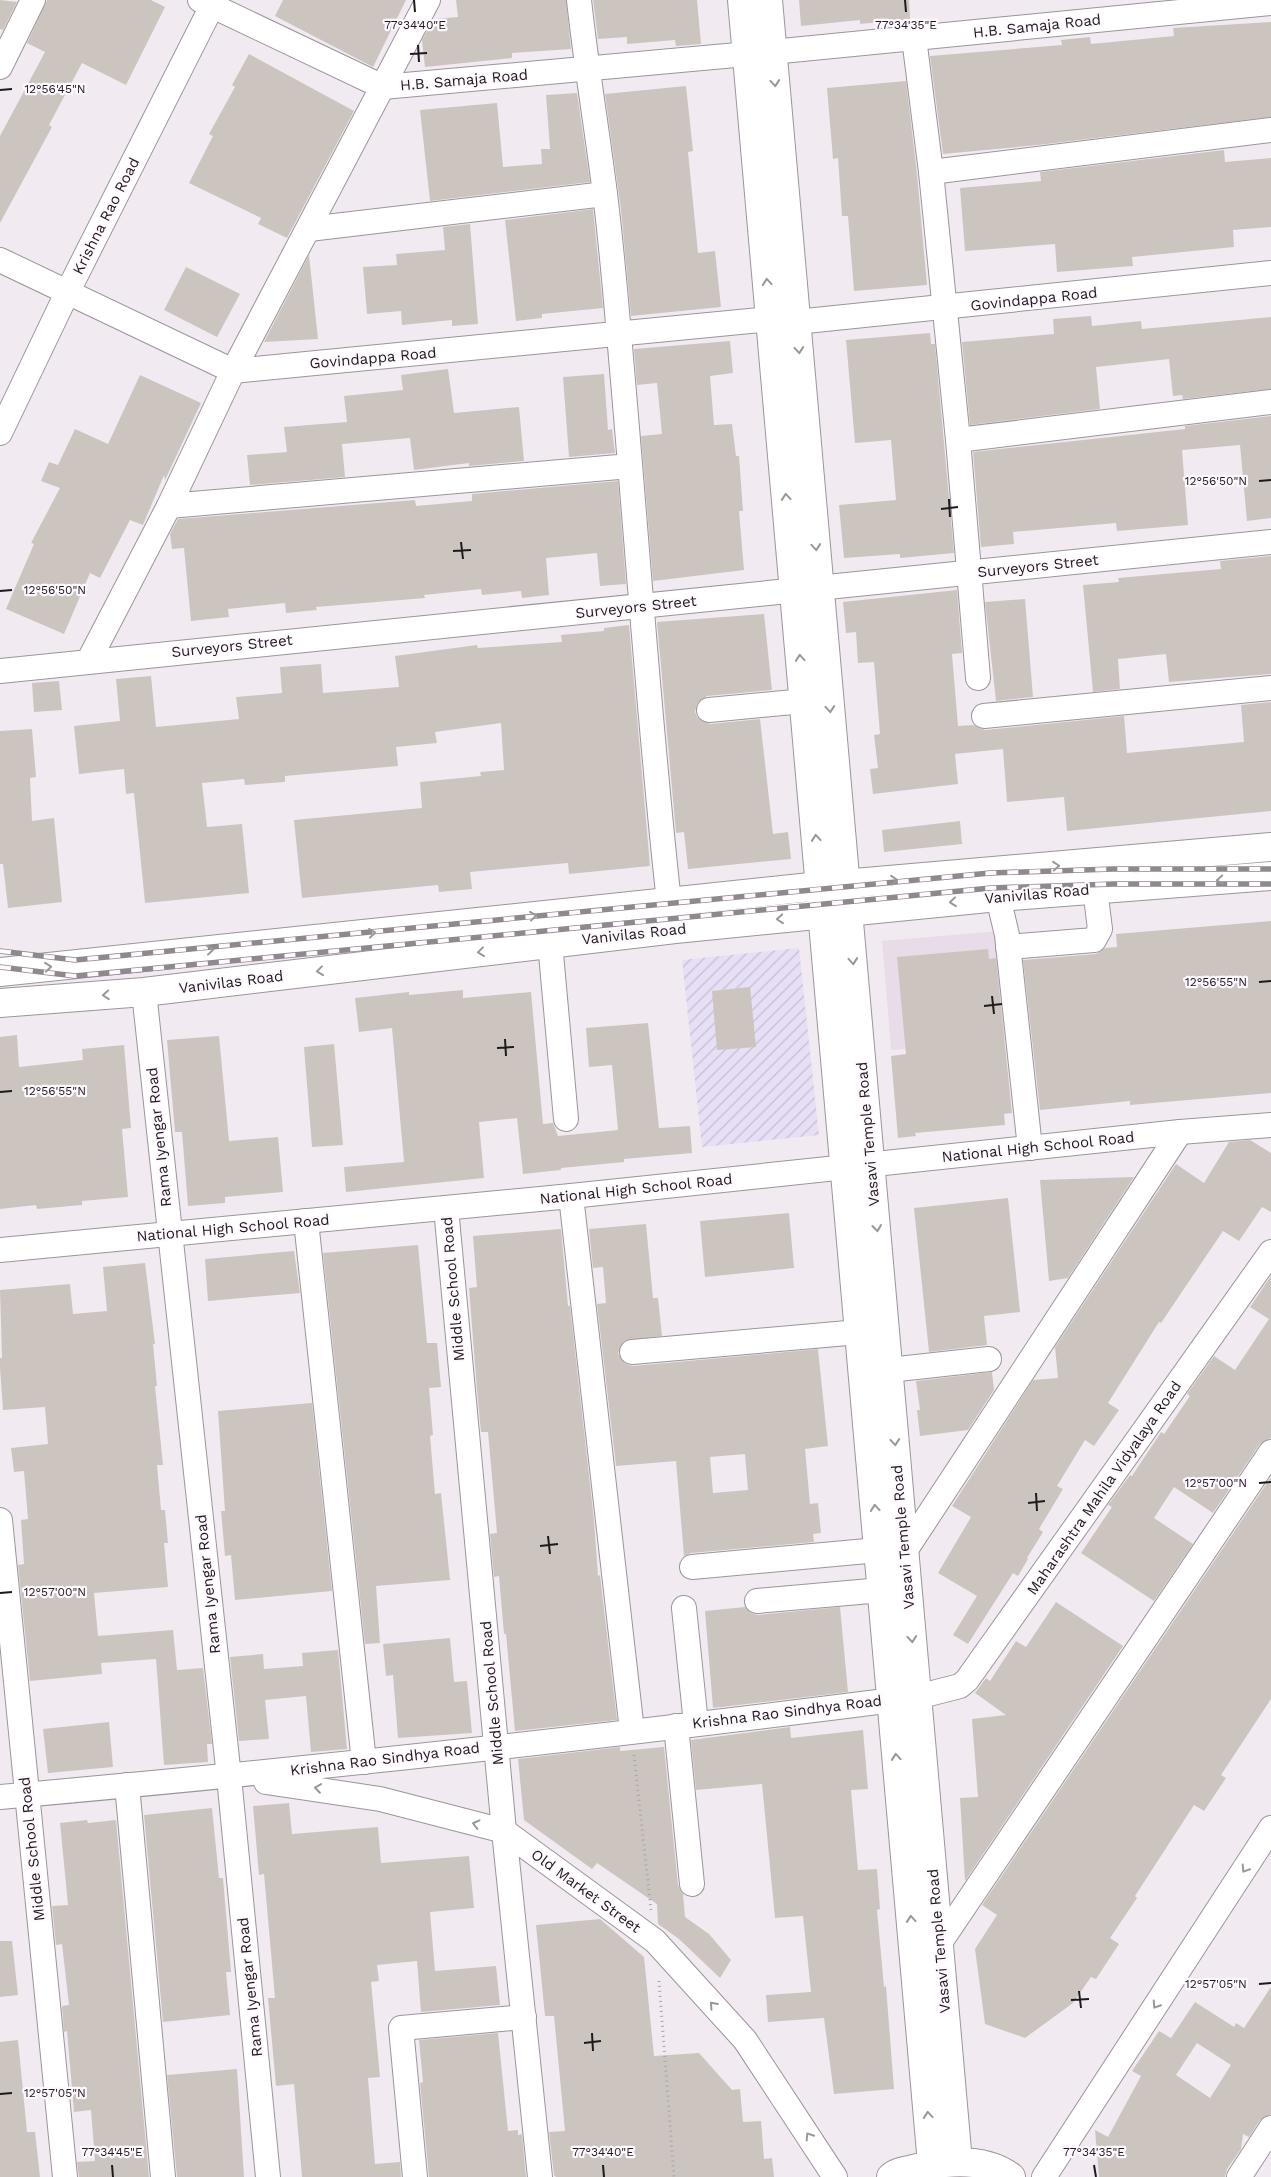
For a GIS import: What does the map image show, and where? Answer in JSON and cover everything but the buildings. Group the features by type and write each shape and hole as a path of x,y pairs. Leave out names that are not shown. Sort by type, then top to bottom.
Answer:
{"main road":[{"path":"742,0 760,53"},
{"path":"768,0 760,53 833,885"},
{"path":"807,590 804,701 833,885"},
{"name":"Vanivilas Road","path":"0,972 833,885 1265,846"},
{"name":"Vanivilas Road","path":"0,1003 144,992 550,943 998,897 1270,876"},
{"name":"Vasavi Temple Road","path":"833,885 858,1165 889,1370 878,1401"},
{"name":"Vasavi Temple Road","path":"858,1165 859,1332 878,1401 945,2163"},
{"name":"Vasavi Temple Road","path":"891,1551 882,1590 904,1698"},
{"path":"891,2177 945,2163 1001,2169 1011,2177"}],"street":[{"path":"0,67 33,0"},
{"path":"89,660 169,506 233,371 428,0"},
{"path":"579,0 586,70 605,194 643,606 653,757 670,902"},
{"name":"H.B. Samaja Road","path":"209,2 383,87 586,70 1271,3"},
{"name":"Krishna Rao Road","path":"0,433 209,2"},
{"path":"914,38 931,172 958,440 978,678"},
{"path":"931,172 1271,130"},
{"path":"309,229 605,194"},
{"path":"0,260 233,371"},
{"name":"Govindappa Road","path":"233,371 619,335 944,308 1271,273"},
{"path":"958,440 1271,402"},
{"path":"169,506 630,466"},
{"name":"Surveyors Street","path":"0,671 89,660 807,590 1271,542"},
{"path":"984,716 1271,688"},
{"path":"709,710 804,701"},
{"path":"1008,947 1094,940 1100,929 1095,889"},
{"path":"998,897 1008,947 1030,1148"},
{"path":"550,943 566,1119"},
{"name":"Rama Iyengar Road","path":"144,992 229,1777 268,2177"},
{"name":"National High School Road","path":"0,1250 571,1196 1180,1132 1271,1125"},
{"path":"692,1567 891,1551 1180,1132"},
{"path":"571,1196 632,1731"},
{"name":"Middle School Road","path":"446,1208 504,1831 540,2177"},
{"path":"306,1221 364,1762"},
{"name":"Maharashtra Mahila Vidyalaya Road","path":"904,1698 960,1686 968,1680 1271,1252"},
{"path":"632,1352 859,1332"},
{"path":"889,1370 989,1359"},
{"path":"926,1945 1271,1452"},
{"name":"Middle School Road","path":"0,1520 65,2177"},
{"path":"758,1601 882,1590"},
{"path":"684,1608 692,1884"},
{"name":"Krishna Rao Sindhya Road","path":"0,1797 229,1777 904,1698"},
{"name":"Old Market Street","path":"229,1777 380,1799 504,1831 655,1941 745,2040 835,2177"},
{"path":"127,1785 163,2177"},
{"path":"1044,2177 1271,1828"},
{"path":"415,2177 402,2028 524,2017"},
{"path":"1239,2177 1271,2128"}],"shaded area":[{"path":"1011,930 1021,1039 891,1050 882,941"},
{"path":"799,948 819,1135 702,1147 682,960"}],"railway":[{"path":"0,951 75,960 990,873 1113,869 1271,869"},
{"path":"0,967 75,976 991,888 1114,884 1271,884"}]}
